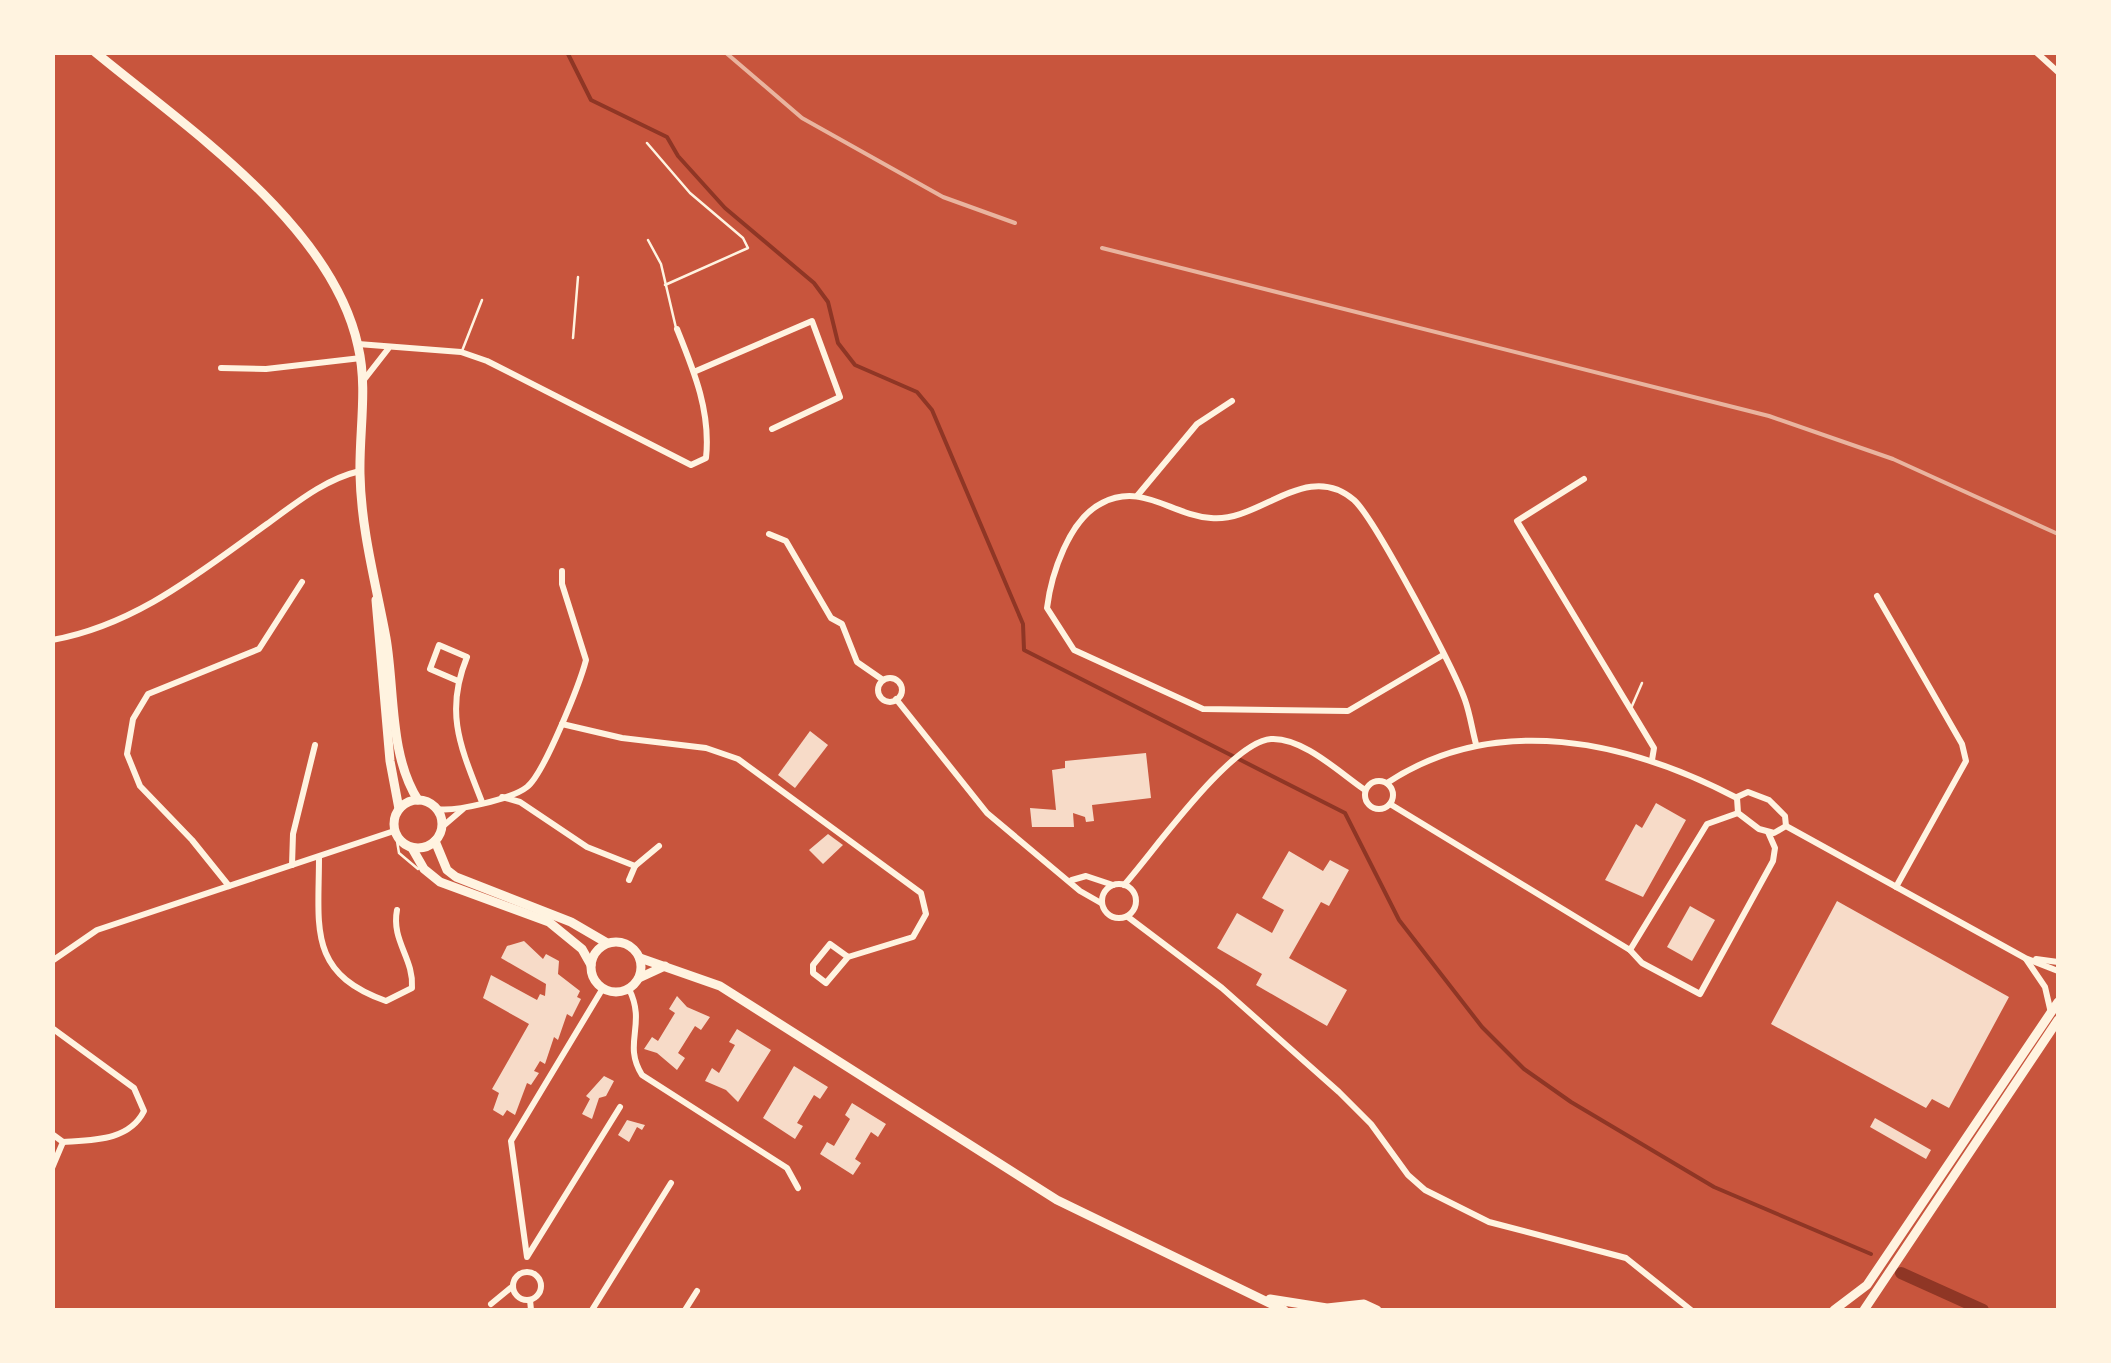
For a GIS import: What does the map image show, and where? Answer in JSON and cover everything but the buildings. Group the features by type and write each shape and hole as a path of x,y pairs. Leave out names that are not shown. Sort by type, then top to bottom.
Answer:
{"main road":[{"path":"95,52 220,156 316,254 342,291 361,358 360,471 398,809 395,833 440,882 548,922 582,950 603,988 616,992 629,988 638,978 665,966"},
{"path":"376,592 392,673 403,774 418,800 437,809 442,827 435,841 412,848"},
{"path":"398,809 418,800"},
{"path":"435,841 447,870 456,877 570,922 607,943 623,942 640,958 706,979 754,1005 1058,1200 1284,1310"},
{"path":"591,965 596,952 607,943"},
{"path":"638,978 640,958"},
{"path":"1864,1310 2055,1016 2058,1002"},
{"path":"1834,1310 1867,1285 2055,1016"},
{"path":"1262,1297 1348,1309 1364,1304 1378,1310"}],"street":[{"path":"2036,52 2058,72"},
{"path":"696,371 812,321 840,398 772,429"},
{"path":"358,344 461,352 487,361 691,465 706,458 708,436 696,371 677,329"},
{"path":"363,381 389,348"},
{"path":"220,368 266,369 361,358"},
{"path":"1137,496 1197,424 1232,401"},
{"path":"52,640 86,634 140,611 174,592 303,498 341,476 360,471"},
{"path":"1584,480 1516,520 1654,748 1652,760"},
{"path":"1443,655 1348,712 1203,709 1074,650 1047,608 1055,574 1078,525 1090,510 1128,494 1211,518 1241,513 1304,488 1334,488 1355,501 1373,526 1443,655 1464,698 1476,744"},
{"path":"769,534 786,541 831,618 842,624 857,662 883,680 894,678 900,684 896,699 890,702 880,696 883,680"},
{"path":"437,809 464,808 529,787 562,724 586,660 562,584 562,572"},
{"path":"229,886 140,786 126,754 133,719 148,694 259,649 302,582"},
{"path":"1878,596 1962,744 1966,761 1896,887"},
{"path":"458,681 430,669 439,645 467,658 458,681 454,713 482,802"},
{"path":"896,699 987,814 1072,880 1080,891 1102,903 1113,918 1128,916 1222,988 1339,1092 1425,1190 1489,1222 1626,1258 1690,1310"},
{"path":"562,724 622,738 706,748 738,759 921,894 926,914 912,937 848,957 826,983 813,973 813,965 830,944 848,957"},
{"path":"1072,880 1086,876 1113,885 1124,884 1228,765 1272,739 1298,747 1365,790 1370,807 1378,810 1390,804"},
{"path":"1365,790 1374,782 1387,783 1436,755 1476,744 1592,744 1652,760 1737,798"},
{"path":"292,865 294,834 315,746"},
{"path":"1387,783 1392,790 1390,804"},
{"path":"1737,798 1748,792 1768,800 1786,816 1786,826"},
{"path":"501,797 520,802 587,848 634,866"},
{"path":"1737,798 1738,813"},
{"path":"1390,804 1630,950 1642,963 1700,994 1772,861 1775,848 1768,832 1738,813"},
{"path":"442,827 464,808"},
{"path":"1630,950 1707,824 1738,813"},
{"path":"1768,832 1786,826 2025,958 2058,971"},
{"path":"52,961 97,930 395,833"},
{"path":"629,880 634,866 659,846"},
{"path":"319,856 319,942 340,977 386,1001 412,988 410,962 397,941 397,910"},
{"path":"1124,884 1136,899 1128,916"},
{"path":"1102,903 1104,892 1113,885"},
{"path":"2025,958 2058,962"},
{"path":"2025,958 2045,987 2055,1016"},
{"path":"526,1272 511,1141 603,988"},
{"path":"629,988 638,1010 632,1048 642,1075 787,1168 798,1188"},
{"path":"52,1028 134,1088 144,1111 137,1125 105,1140 63,1142 52,1134"},
{"path":"527,1257 620,1107"},
{"path":"52,1168 63,1142"},
{"path":"592,1310 671,1183"},
{"path":"526,1272 541,1282 541,1291 530,1300 518,1298 512,1286 515,1278 526,1272"},
{"path":"491,1304 502,1290 512,1286"},
{"path":"685,1310 697,1291"},
{"path":"530,1300 531,1310"}],"lane":[{"path":"647,142 690,192 743,238 748,248 665,285"},
{"path":"648,240 677,329"},
{"path":"572,338 578,277"},
{"path":"461,352 482,300"},
{"path":"1631,708 1642,683"},
{"path":"395,833 396,846 411,868 424,869"}],"waterway":[{"path":"567,52 591,100 667,137 678,156 725,208 814,283 828,302 838,343 855,365 917,392 932,410 1023,624 1024,650 1345,813 1399,920 1482,1027 1524,1069 1571,1102 1714,1187 1871,1254"},
{"path":"1901,1273 1983,1310"}],"railway":[{"path":"725,52 802,118 943,197 1015,223"},
{"path":"1102,248 1769,416 1893,459 2058,534"}]}
